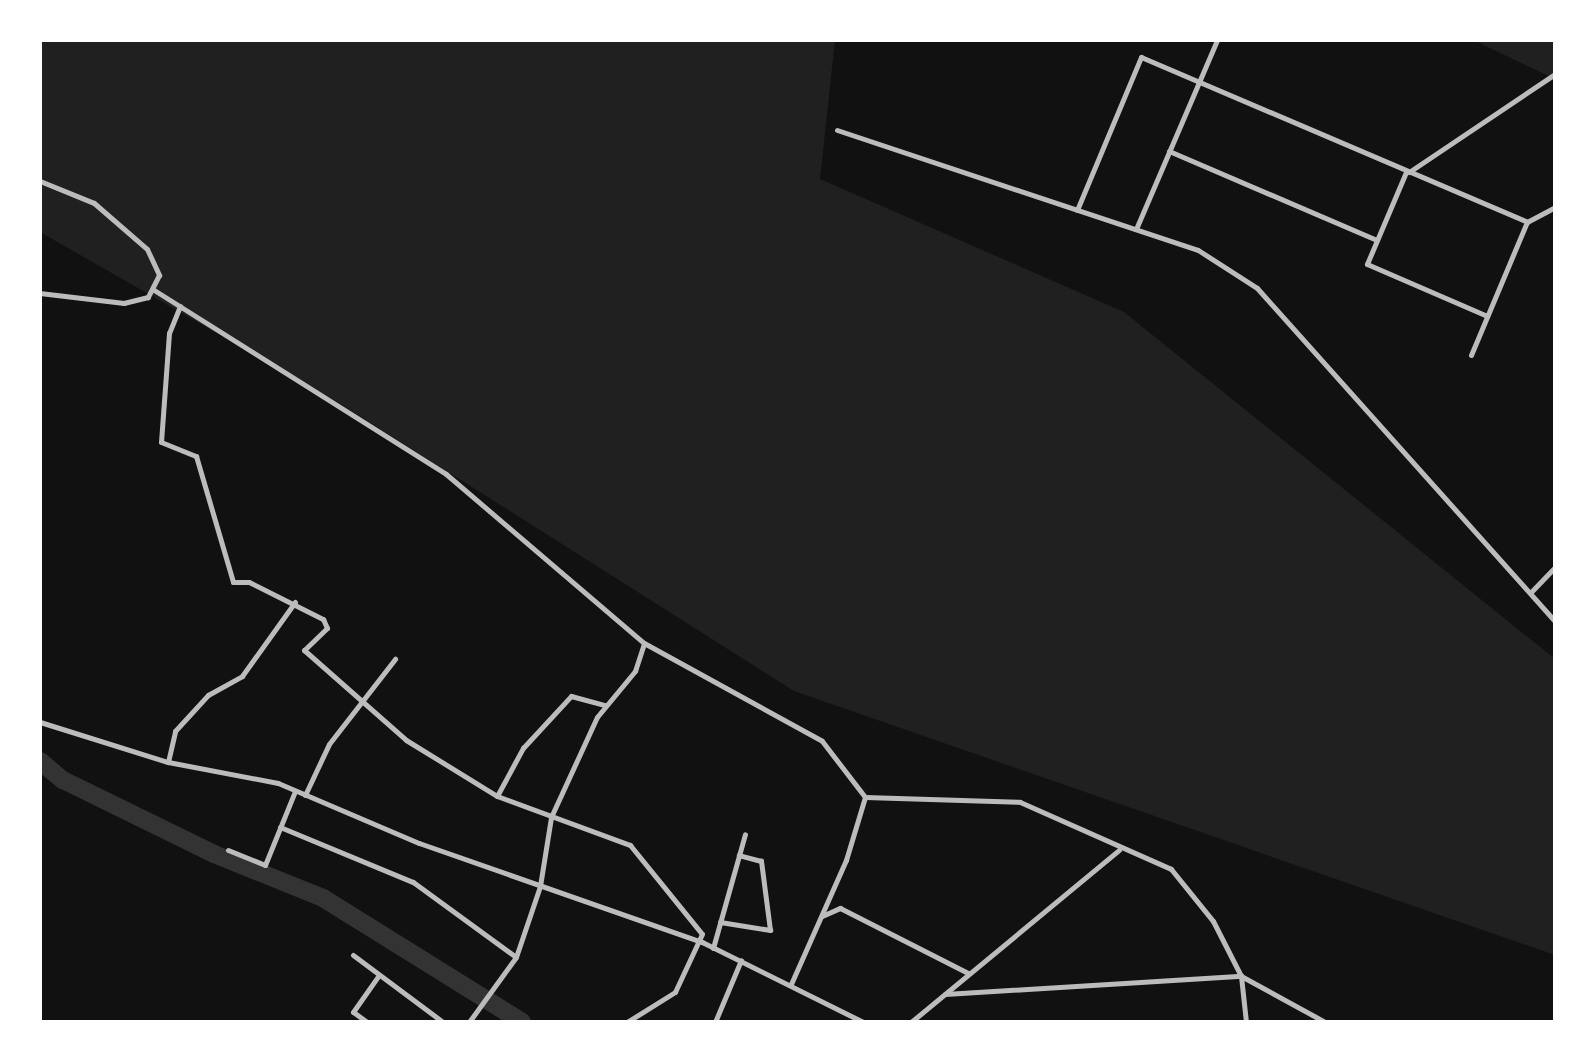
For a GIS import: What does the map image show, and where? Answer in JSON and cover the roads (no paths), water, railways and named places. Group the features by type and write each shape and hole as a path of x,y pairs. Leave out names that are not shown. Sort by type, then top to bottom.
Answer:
{"street":[{"path":"1136,229 1217,40"},
{"path":"1077,210 1141,57 1527,222"},
{"path":"1487,316 1367,264 1407,172 1555,74"},
{"path":"837,130 1198,250 1257,288 1555,621"},
{"path":"1169,151 1377,240"},
{"path":"40,181 94,203 132,234 157,265 154,290"},
{"path":"1471,355 1527,222 1555,207"},
{"path":"40,293 124,303 154,290"},
{"path":"154,290 446,474 644,643 822,741 865,797"},
{"path":"180,306 169,333 161,442 196,456 233,582 295,602 327,628 304,650 366,705 497,796 630,845 702,942"},
{"path":"1531,592 1555,567"},
{"path":"168,762 175,731 208,695 242,676 295,602"},
{"path":"469,1022 516,957 540,886 551,817 605,705 635,671 644,643"},
{"path":"305,795 329,744 366,705 395,659"},
{"path":"497,796 523,748 571,696 605,705"},
{"path":"40,722 168,762 238,771 295,791 540,886 702,942 863,1022"},
{"path":"228,850 265,865 295,791"},
{"path":"865,797 1020,802 1187,880 1241,976 1246,1022"},
{"path":"791,984 822,916 865,797"},
{"path":"280,827 413,882 516,957"},
{"path":"713,948 745,834"},
{"path":"911,1022 1120,850"},
{"path":"720,922 770,930 761,861 739,855"},
{"path":"822,916 840,908 968,973"},
{"path":"627,1022 675,992 702,942"},
{"path":"353,955 443,1022"},
{"path":"715,1022 741,960"},
{"path":"367,1022 353,1012 379,975"},
{"path":"945,994 1241,976 1325,1022"}],"waterway":[{"path":"40,761 63,780 214,854 323,898 522,1022"}]}
